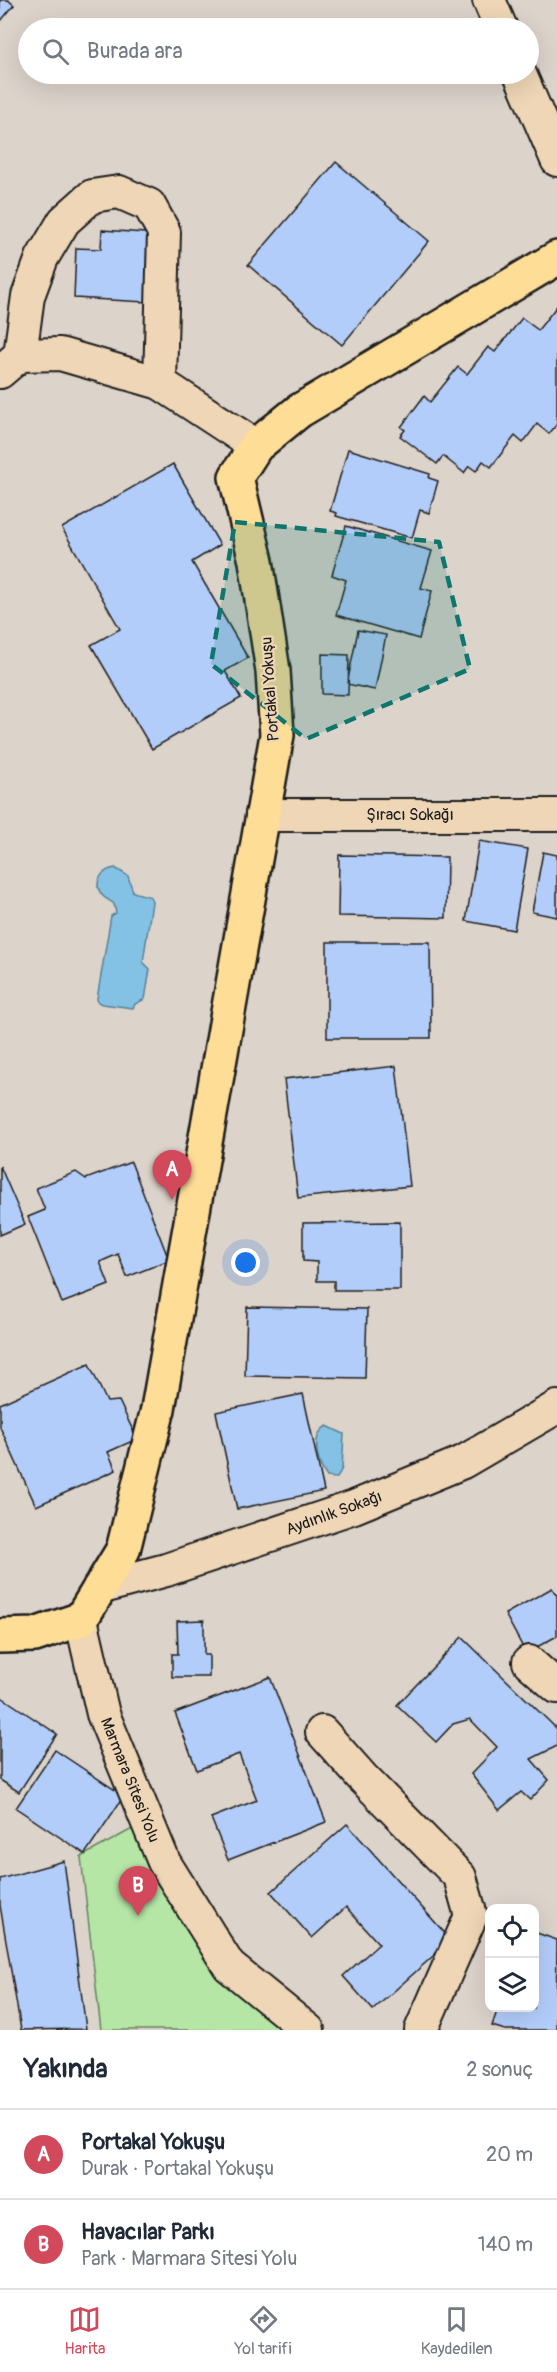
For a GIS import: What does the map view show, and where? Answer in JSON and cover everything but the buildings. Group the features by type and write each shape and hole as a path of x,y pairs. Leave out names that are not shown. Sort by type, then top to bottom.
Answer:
{"main road":[{"name":"Portakal Yokuşu","path":"81,1619 123,1550 158,1409 277,735 273,671 256,561 236,477 256,446 299,411 557,258"},
{"path":"0,1636 35,1635 81,1619"}],"street":[{"path":"489,0 497,18"},
{"path":"524,84 557,160"},
{"path":"160,383 164,232 149,205 119,192 92,196 64,221 42,258 28,296 10,364 60,354 160,383 256,446"},
{"name":"Şıracı Sokağı","path":"262,815 557,815"},
{"name":"Aydınlık Sokağı","path":"99,1588 166,1570 354,1507 463,1462 557,1407"},
{"name":"Marmara Sitesi Yolu","path":"81,1619 103,1714 164,1862 229,1966 308,2030"},
{"path":"529,1662 557,1687"},
{"path":"322,1732 362,1777 460,1877 471,1916 421,2030"}],"highlighted area":[{"path":"235,522 439,542 470,669 306,739 211,664"}],"green space":[{"path":"134,1828 304,2030 101,2030 81,1857"}],"water":[{"path":"115,868 128,876 133,892 151,897 152,902 143,962 150,969 145,999 135,1004 133,1008 102,1004 97,999 111,916 116,913 114,904 99,890 98,882 106,871"},
{"path":"327,1426 344,1434 342,1468 337,1478 327,1477 318,1457 318,1436"}],"place":[{"name":"Portakal Yokuşu","path":"172,1200"},
{"name":"Havacılar Parkı","path":"138,1916"}]}
